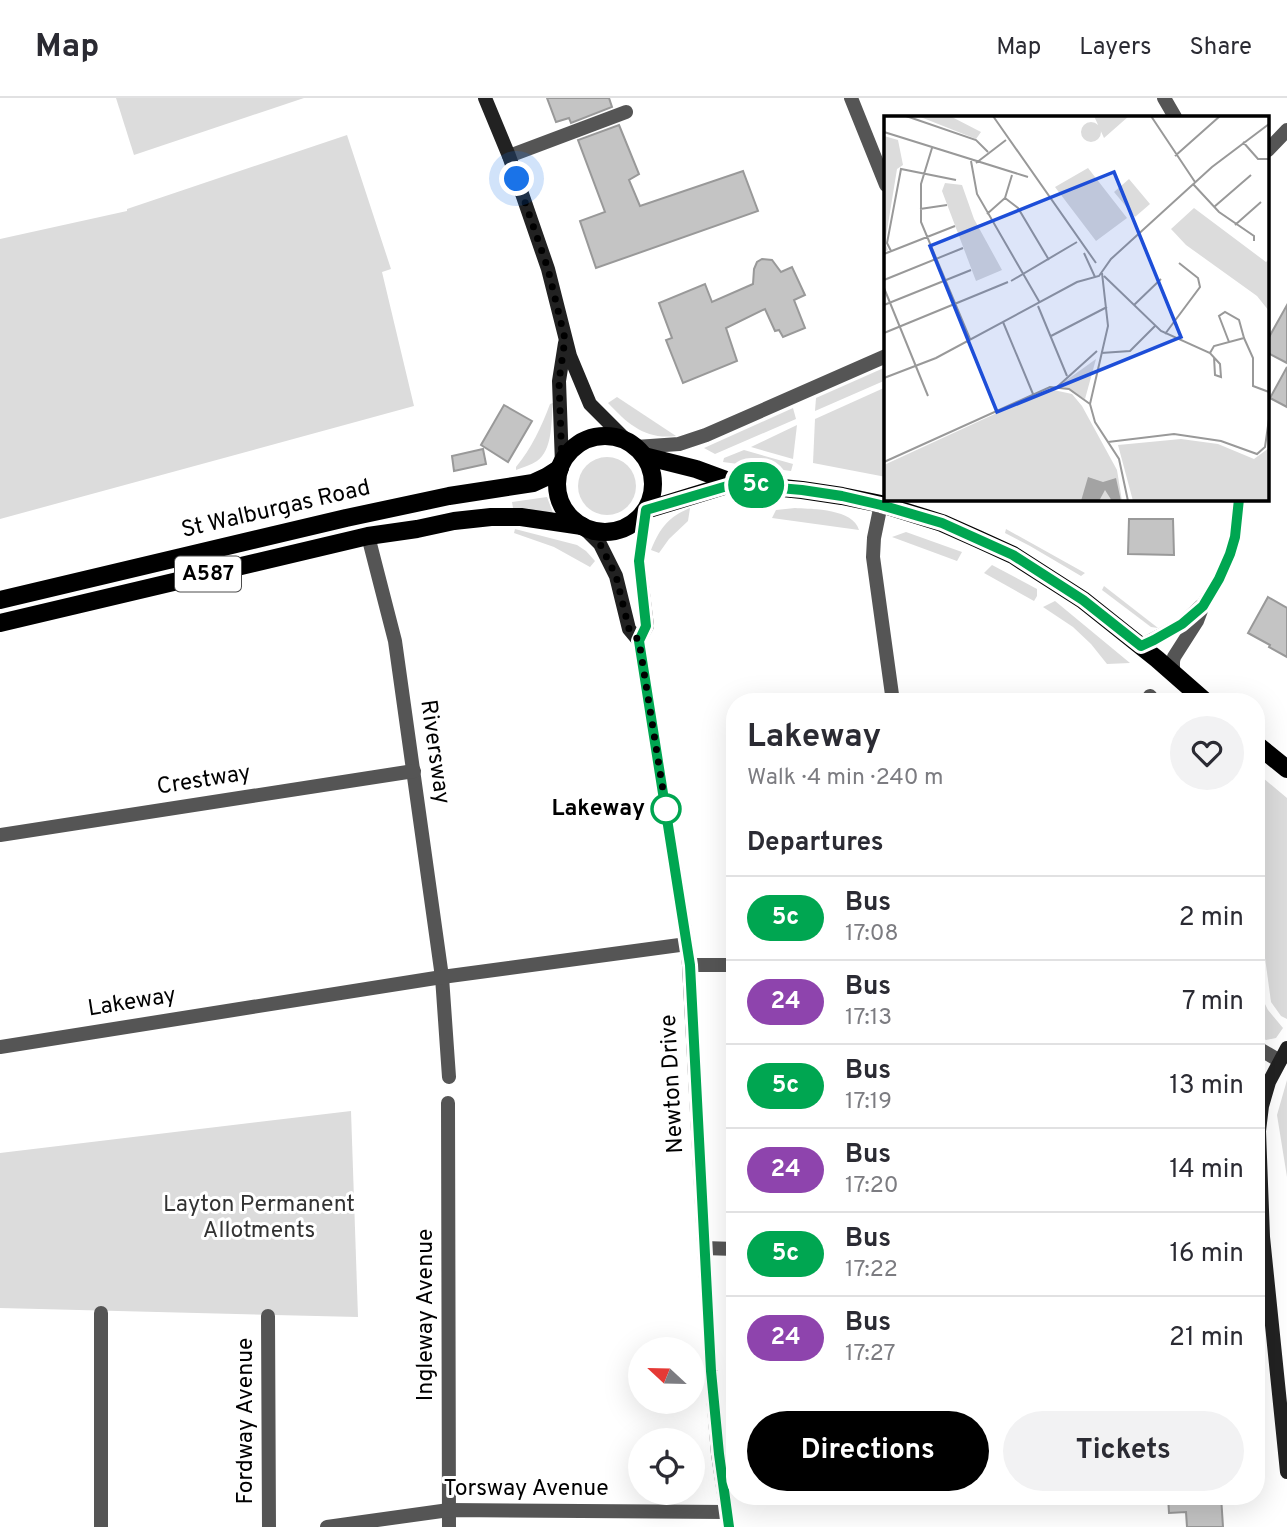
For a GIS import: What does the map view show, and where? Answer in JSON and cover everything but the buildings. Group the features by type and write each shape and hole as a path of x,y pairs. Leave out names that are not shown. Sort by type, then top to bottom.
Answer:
{"main road":[{"path":"485,98 509,156 548,269 570,356 590,404 649,463 653,479 652,496 646,510 625,528 601,532 582,526 573,519 561,501 558,480 561,466 559,381 565,339"},
{"path":"561,466 575,447 590,439 608,436 734,484 842,496 942,523 1013,555 1083,600 1196,693"},
{"name":"St Walburgas Road","path":"0,600 449,496 533,483 561,466"},
{"path":"646,510 734,484"},
{"name":"Newton Drive","path":"639,641 646,626 639,561 646,510"},
{"name":"St Walburgas Road","path":"0,624 368,536 475,518 507,516 582,526"},
{"name":"Newton Drive","path":"582,526 600,544 616,576 629,629 639,641 687,944 711,1371 726,1505"},
{"path":"1265,751 1287,769"},
{"path":"1265,1096 1283,1055"},
{"path":"1265,1281 1287,1472"},
{"name":"Newton Drive","path":"726,1505 729,1527"}],"street":[{"path":"851,98 884,180"},
{"path":"1164,98 1174,116"},
{"path":"509,156 626,112"},
{"path":"1270,148 1287,130"},
{"path":"636,448 679,444 697,438 884,357"},
{"path":"1173,673 1174,657 1197,621 1230,554 1235,537 1239,500"},
{"path":"881,505 873,557 893,693"},
{"name":"Riversway","path":"368,536 395,641 442,976"},
{"path":"1141,646 1182,624 1203,606"},
{"name":"Crestway","path":"0,835 414,771"},
{"name":"Lakeway","path":"0,1047 442,976 687,944"},
{"path":"690,965 726,965"},
{"path":"442,976 449,1077"},
{"path":"1265,1050 1283,1055"},
{"name":"Ingleway Avenue","path":"448,1103 449,1527"},
{"path":"704,1248 726,1249"},
{"path":"101,1527 102,1313"},
{"name":"Fordway Avenue","path":"268,1316 269,1527"},
{"name":"Torsway Avenue","path":"327,1527 449,1510 727,1512"}],"green space":[{"path":"116,98 304,98 134,155"},
{"path":"347,135 391,269 382,272 414,406 0,519 0,239 127,211"},
{"path":"884,368 884,381 815,411 816,398"},
{"path":"884,388 884,477 813,463 815,419"},
{"path":"617,397 676,436 665,437 638,429 608,403"},
{"path":"553,403 546,450 537,461 516,470 536,437 550,404"},
{"path":"793,408 796,419 715,454 704,448"},
{"path":"797,425 793,459 751,447"},
{"path":"744,450 793,464 791,471 723,462 724,458"},
{"path":"607,457 618,459 631,470 636,486 634,497 623,510 607,515 596,513 583,502 578,486 580,475 591,462"},
{"path":"547,497 553,513 513,508 512,502"},
{"path":"690,508 688,521 659,553 651,550 666,524"},
{"path":"795,508 841,514 855,523 859,530 772,518 776,510"},
{"path":"515,529 577,545 595,561 590,567 554,547 514,533"},
{"path":"1006,529 1085,573 1081,576 1005,533"},
{"path":"906,532 962,552 957,561 892,537"},
{"path":"992,565 1037,589 1034,601 984,573"},
{"path":"1104,586 1158,628 1151,627 1102,590"},
{"path":"1055,601 1130,663 1107,664 1073,627 1043,607"},
{"path":"1265,780 1287,798 1287,1019 1281,1016 1271,1002 1265,958"},
{"path":"1265,1004 1283,1028 1276,1038 1266,1040"},
{"path":"1287,1080 1287,1177 1277,1115"},
{"name":"Layton Permanent Allotments","path":"351,1111 358,1317 0,1308 0,1153"}],"bus line":[{"name":"5c","path":"729,1527 711,1371 690,965 639,641 646,626 639,561 646,510 734,484 802,490 881,505 942,523 1013,555 1083,600 1141,646 1182,624 1203,606 1230,554 1235,537 1239,500"}],"place":[{"name":"Lakeway","path":"666,809"}],"route":[{"path":"517,179 548,269 565,339 559,381 562,464 558,492 565,510 600,544 616,576 629,629 639,641 666,809"}]}
